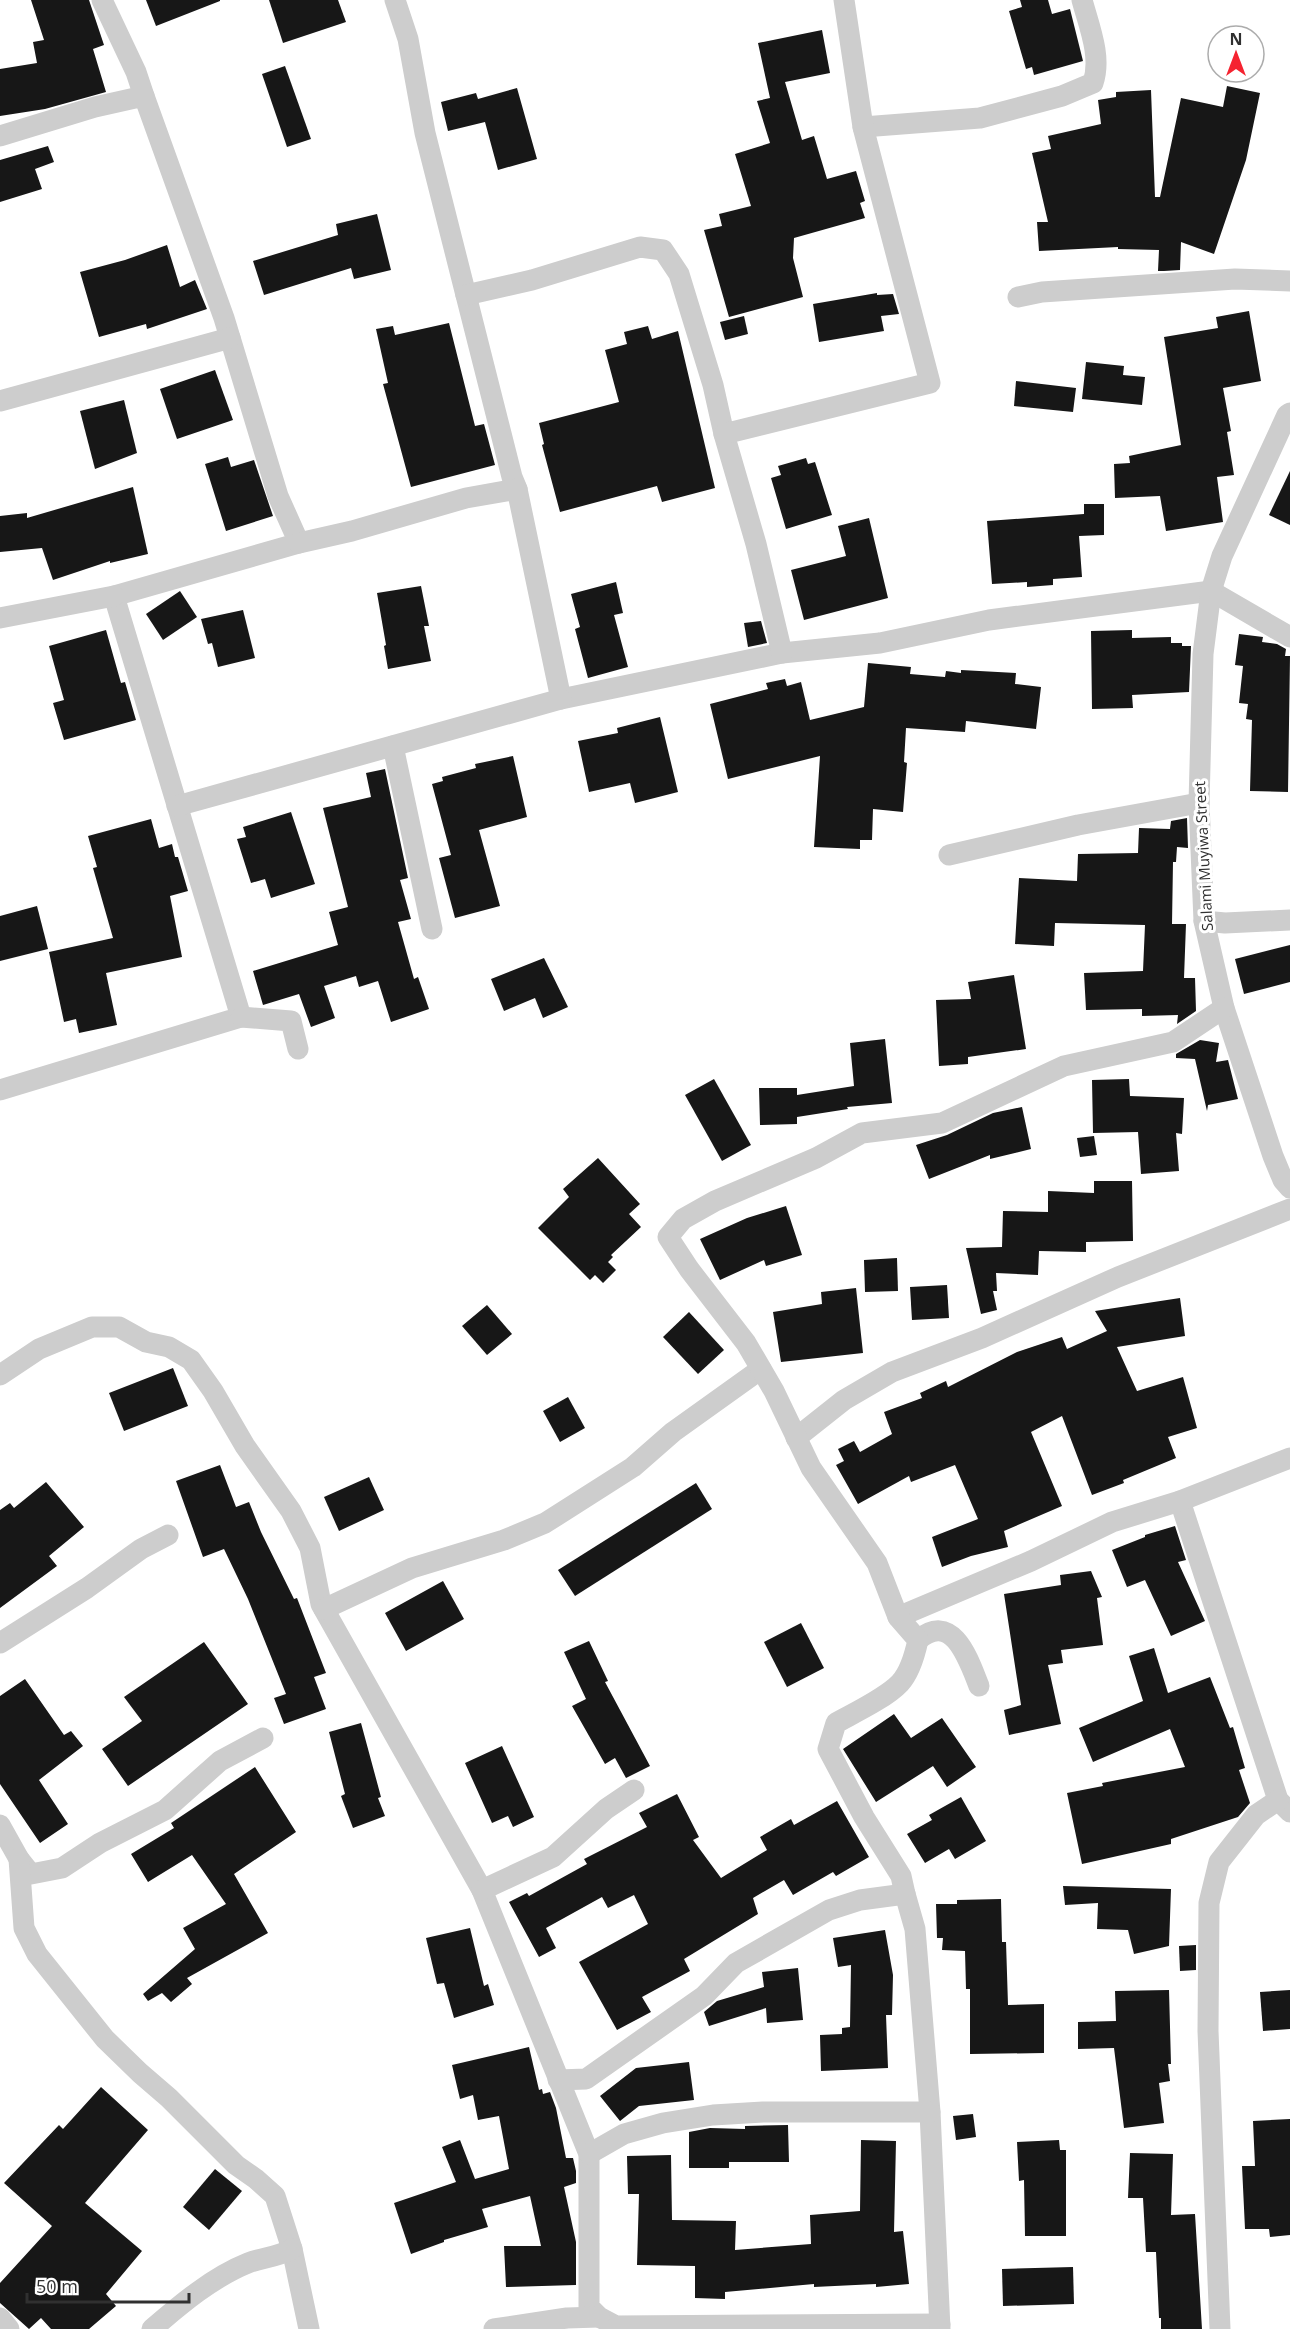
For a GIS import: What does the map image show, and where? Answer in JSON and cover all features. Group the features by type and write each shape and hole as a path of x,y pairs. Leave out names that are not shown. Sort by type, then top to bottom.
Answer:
{"street":[{"path":"102,0 136,72 230,338 278,496 298,543"},
{"path":"395,0 408,39 425,133 517,489 561,699"},
{"path":"724,434 930,383 862,127 844,0"},
{"path":"862,127 980,118 1062,96 1093,83 1097,72 1093,40 1082,0"},
{"path":"0,136 95,107 144,96"},
{"path":"466,295 532,280 640,247 663,250 679,274 712,385 756,544 782,653"},
{"path":"1018,297 1042,292 1235,279 1290,281"},
{"path":"0,401 230,338"},
{"name":"Salami Muyiwa Street","path":"1290,413 1287,415 1222,556 1211,591 1203,654 1199,803 1204,921 1224,1008 1273,1156 1283,1180 1290,1188"},
{"path":"0,618 114,596 466,498 517,489"},
{"path":"177,806 561,699 782,653 880,644 989,620 1211,591 1290,637"},
{"path":"114,596 241,1017"},
{"path":"393,746 432,929"},
{"path":"950,855 1078,825 1199,803"},
{"path":"1204,921 1225,923 1290,920"},
{"path":"918,1640 898,1617 878,1563 826,1492 746,1343 689,1269 668,1237 683,1219 715,1201 816,1158 862,1133 942,1123 1064,1066 1173,1042 1224,1008"},
{"path":"0,1090 241,1017 291,1021 298,1049"},
{"path":"796,1438 844,1400 892,1372 982,1338 1118,1278 1290,1209"},
{"path":"0,1375 39,1349 92,1328 119,1328 146,1342 169,1347 191,1360 213,1391 245,1446 291,1511 310,1548 321,1604 482,1890 589,2154 589,2307 599,2317 616,2326 940,2326 930,2112 915,1929 901,1876 864,1816 828,1749 836,1723 872,1703 900,1683 914,1658 918,1640 927,1633 940,1632 953,1635 962,1647 979,1686"},
{"path":"324,1609 412,1568 504,1540 545,1523 633,1467 673,1432 761,1369"},
{"path":"898,1617 1031,1561 1112,1522 1180,1501 1290,1458"},
{"path":"1180,1501 1284,1806 1256,1815 1219,1862 1209,1903 1209,2031 1220,2329"},
{"path":"0,1643 87,1588 141,1549 168,1534"},
{"path":"0,1825 19,1859 31,1874 67,1874 100,1843 165,1810 220,1761 263,1738"},
{"path":"482,1890 553,1857 606,1809 634,1790"},
{"path":"19,1859 24,1928 37,1954 105,2039 169,2098 236,2165 275,2196 292,2249 309,2329"},
{"path":"558,2080 586,2079 704,1996 736,1963 829,1910 860,1900 904,1894"},
{"path":"589,2154 624,2134 663,2123 713,2115 764,2112 930,2112"},
{"path":"152,2329 228,2272 250,2262 277,2257 292,2249"},
{"path":"494,2329 567,2318 599,2317"},
{"path":"0,2318 9,2329"}],"building":[{"path":"31,0 89,0 104,45 93,49 106,92 45,109 0,116 0,69 37,63 33,42 44,40"},
{"path":"146,0 220,0 220,1 156,26"},
{"path":"269,0 338,0 346,22 283,43"},
{"path":"1020,0 1048,0 1052,14 1070,9 1083,61 1034,75 1032,67 1026,69 1009,11 1022,7"},
{"path":"822,30 830,73 785,82 802,140 814,136 827,179 856,171 865,201 860,203 865,218 794,238 793,258 803,297 729,317 704,230 722,226 719,214 751,206 735,154 770,143 757,101 770,98 758,43"},
{"path":"285,66 311,139 287,147 262,74"},
{"path":"1227,86 1260,93 1246,160 1214,254 1181,242 1180,270 1158,271 1159,250 1118,249 1118,247 1039,251 1037,222 1048,222 1032,153 1051,149 1048,136 1101,124 1098,100 1116,97 1116,92 1151,90 1155,197 1160,197 1181,98 1223,107"},
{"path":"517,88 537,159 498,170 485,122 448,131 441,102 476,93 478,99"},
{"path":"48,146 54,162 35,169 42,189 0,202 0,160"},
{"path":"377,214 391,270 354,279 351,268 264,295 253,261 338,235 336,224"},
{"path":"167,245 180,287 195,280 207,309 147,329 146,324 99,337 80,272 125,260"},
{"path":"877,293 877,295 893,294 899,314 881,316 884,331 819,342 813,304"},
{"path":"1249,311 1261,381 1223,388 1231,431 1227,432 1234,475 1217,477 1223,522 1166,531 1160,496 1115,498 1114,464 1130,463 1129,456 1181,445 1164,337 1218,328 1216,317"},
{"path":"744,316 748,334 725,340 720,322"},
{"path":"449,323 475,426 484,424 495,465 411,487 383,384 388,383 376,329 393,326 395,335"},
{"path":"648,326 652,339 678,331 715,488 662,502 657,486 560,512 542,445 544,444 539,423 619,402 605,350 627,344 624,332"},
{"path":"1086,362 1124,366 1123,375 1145,377 1142,405 1082,399"},
{"path":"215,370 233,420 177,439 160,389"},
{"path":"1016,381 1076,388 1073,412 1014,406"},
{"path":"124,400 137,453 95,469 80,411"},
{"path":"228,457 231,467 254,460 273,516 226,531 205,464"},
{"path":"806,458 808,464 815,462 832,515 786,529 771,478 781,475 778,466"},
{"path":"1290,471 1290,525 1269,515"},
{"path":"133,487 148,554 110,563 110,561 53,580 42,548 0,552 0,516 27,513 27,518"},
{"path":"1084,504 1104,504 1104,535 1079,536 1082,577 1053,579 1053,585 1027,587 1027,582 992,584 987,521 1084,514"},
{"path":"869,518 888,598 804,620 791,570 846,556 838,526"},
{"path":"616,582 623,613 614,615 628,667 588,678 575,629 580,627 571,594"},
{"path":"421,586 429,626 424,626 431,661 388,669 377,593"},
{"path":"180,591 197,617 163,640 146,614"},
{"path":"243,610 255,658 218,667 212,643 208,644 201,619"},
{"path":"761,621 767,643 748,647 744,623"},
{"path":"106,630 121,683 125,682 136,720 64,740 53,703 64,700 49,646"},
{"path":"1132,630 1132,638 1171,637 1171,643 1191,646 1189,692 1132,695 1133,708 1092,709 1091,631"},
{"path":"1239,634 1263,637 1262,642 1277,644 1286,649 1285,656 1290,656 1288,792 1250,791 1252,720 1246,719 1248,704 1239,703 1243,666 1235,665"},
{"path":"868,663 911,667 910,674 945,677 946,671 961,673 961,670 1016,673 1015,684 1041,687 1036,729 966,721 965,732 906,728 904,762 907,763 903,812 873,809 872,840 860,840 860,849 814,847 820,756 728,779 710,704 768,689 766,683 785,679 787,686 801,682 810,720 864,707"},
{"path":"660,717 678,792 635,803 630,783 589,792 578,741 618,733 617,728"},
{"path":"513,756 527,817 479,830 500,906 455,918 439,858 451,855 432,784 443,781 442,777 476,768 475,764"},
{"path":"385,769 408,878 400,880 411,919 398,922 414,979 418,977 429,1009 391,1022 378,981 359,987 356,976 324,986 335,1018 311,1027 299,994 263,1005 253,971 338,945 329,912 348,907 323,808 371,797 366,773"},
{"path":"291,812 315,884 271,898 265,879 251,883 237,839 246,837 243,827"},
{"path":"1187,818 1188,848 1177,847 1176,862 1173,862 1172,924 1186,924 1184,978 1195,978 1196,1011 1177,1024 1178,1015 1142,1016 1142,1009 1086,1010 1084,973 1143,971 1145,925 1055,923 1054,946 1015,944 1019,878 1077,881 1078,854 1138,853 1139,828 1170,829 1171,821"},
{"path":"151,819 159,848 172,844 188,891 170,896 182,957 106,973 117,1025 79,1033 76,1019 64,1022 49,952 113,938 93,868 97,867 88,836"},
{"path":"37,906 48,949 0,961 0,916"},
{"path":"1290,945 1290,982 1244,994 1235,959"},
{"path":"544,958 568,1007 543,1018 535,998 504,1011 491,979"},
{"path":"1014,975 1026,1049 968,1057 968,1064 939,1066 936,1000 971,999 968,982"},
{"path":"885,1039 892,1103 847,1107 848,1109 797,1117 797,1124 760,1125 759,1088 797,1088 797,1095 854,1086 850,1043"},
{"path":"1200,1040 1219,1043 1216,1062 1228,1060 1238,1099 1208,1105 1207,1111 1195,1059 1176,1058 1176,1054"},
{"path":"714,1079 751,1145 722,1161 685,1095"},
{"path":"1129,1079 1130,1096 1184,1098 1182,1134 1176,1133 1179,1171 1141,1174 1138,1132 1093,1133 1092,1080"},
{"path":"1022,1107 1031,1149 990,1159 990,1155 929,1179 916,1145 947,1135 993,1113"},
{"path":"1094,1136 1097,1155 1080,1157 1077,1138"},
{"path":"598,1158 640,1204 629,1214 641,1227 611,1255 613,1257 608,1262 616,1270 603,1283 595,1275 590,1280 538,1228 569,1197 563,1189"},
{"path":"1094,1181 1132,1181 1133,1241 1086,1242 1086,1252 1039,1251 1038,1275 996,1273 997,1291 993,1291 997,1310 981,1314 966,1248 1002,1247 1003,1211 1048,1212 1048,1191 1094,1193"},
{"path":"786,1206 802,1255 766,1266 764,1260 720,1280 700,1239 747,1218"},
{"path":"897,1258 898,1291 865,1292 864,1260"},
{"path":"947,1285 949,1318 912,1320 910,1287"},
{"path":"856,1288 863,1353 781,1362 773,1312 822,1304 821,1292"},
{"path":"1180,1298 1185,1336 1117,1347 1137,1391 1183,1377 1197,1428 1168,1437 1176,1458 1123,1480 1124,1483 1092,1495 1062,1416 1031,1432 1062,1506 1004,1531 1008,1547 971,1556 942,1567 932,1537 978,1519 955,1465 911,1482 909,1476 858,1504 836,1465 844,1461 838,1449 854,1441 860,1452 892,1434 884,1412 922,1398 920,1393 946,1381 948,1387 1017,1352 1062,1337 1067,1349 1107,1331 1095,1311"},
{"path":"487,1305 512,1334 487,1355 462,1326"},
{"path":"689,1312 724,1350 698,1374 663,1337"},
{"path":"173,1368 188,1406 124,1431 109,1393"},
{"path":"568,1397 585,1428 560,1442 543,1411"},
{"path":"220,1465 236,1507 249,1502 294,1599 297,1598 326,1673 314,1677 326,1709 284,1724 274,1698 286,1694 248,1599 224,1549 203,1557 176,1481"},
{"path":"369,1477 384,1510 339,1531 324,1497"},
{"path":"46,1482 84,1527 49,1556 57,1566 0,1608 0,1510 10,1503 14,1508"},
{"path":"696,1483 712,1509 575,1596 558,1570"},
{"path":"1175,1526 1186,1560 1178,1562 1205,1621 1171,1636 1145,1580 1127,1587 1112,1550 1145,1537 1145,1535"},
{"path":"1091,1571 1102,1597 1097,1598 1103,1645 1061,1650 1063,1663 1048,1665 1061,1724 1009,1735 1004,1710 1021,1705 1004,1594 1061,1585 1060,1575"},
{"path":"443,1581 464,1619 406,1651 385,1613"},
{"path":"801,1623 824,1668 787,1687 764,1642"},
{"path":"589,1641 608,1681 605,1682 650,1766 626,1778 615,1758 605,1764 572,1706 586,1699 564,1652"},
{"path":"204,1642 248,1704 128,1786 102,1749 142,1721 124,1697"},
{"path":"1154,1648 1168,1693 1210,1677 1230,1728 1233,1727 1245,1768 1239,1770 1250,1803 1238,1817 1171,1839 1171,1844 1082,1864 1067,1793 1103,1786 1102,1783 1185,1767 1170,1729 1093,1762 1079,1728 1143,1701 1129,1656"},
{"path":"25,1679 64,1735 71,1731 83,1746 39,1780 68,1824 40,1843 0,1784 0,1696"},
{"path":"894,1714 911,1738 942,1718 976,1767 947,1787 933,1766 876,1802 843,1749"},
{"path":"361,1723 381,1797 378,1798 385,1816 353,1828 341,1796 345,1794 329,1732"},
{"path":"502,1746 534,1817 513,1827 508,1816 492,1823 465,1763"},
{"path":"255,1767 296,1832 234,1874 268,1933 187,1978 192,1984 171,2002 162,1993 148,2001 143,1994 195,1949 183,1928 226,1904 192,1855 148,1882 131,1854 174,1828 171,1823"},
{"path":"677,1794 699,1837 693,1840 721,1878 767,1850 760,1837 791,1819 794,1825 837,1801 869,1857 836,1876 833,1872 793,1895 784,1880 753,1898 758,1914 684,1959 690,1971 642,1997 651,2012 617,2030 579,1962 648,1924 634,1895 608,1908 602,1897 546,1928 556,1948 539,1957 509,1902 527,1893 529,1896 587,1864 584,1859 647,1827 639,1813"},
{"path":"961,1797 986,1841 955,1859 949,1849 925,1863 907,1834 932,1820 929,1815"},
{"path":"1063,1886 1171,1889 1169,1946 1134,1954 1128,1930 1097,1929 1098,1903 1065,1905"},
{"path":"1001,1899 1002,1942 1006,1942 1008,2005 1044,2004 1044,2053 970,2054 970,1989 966,1989 965,1951 942,1950 943,1938 937,1938 936,1904 957,1904 957,1900"},
{"path":"470,1928 484,1986 488,1984 494,2005 454,2018 444,1983 437,1984 426,1938"},
{"path":"885,1930 893,1975 892,2015 886,2015 888,2068 821,2071 820,2035 842,2034 842,2028 850,2027 851,1965 838,1967 833,1938"},
{"path":"1196,1945 1196,1970 1180,1971 1179,1946"},
{"path":"798,1968 803,2020 767,2023 766,2008 709,2026 704,2012 717,2001 764,1987 762,1972"},
{"path":"1169,1990 1171,2064 1168,2064 1170,2081 1159,2083 1164,2123 1124,2128 1114,2048 1078,2049 1078,2022 1116,2021 1115,1991"},
{"path":"1290,1990 1290,2029 1263,2031 1260,1992"},
{"path":"529,2047 539,2090 542,2089 543,2094 550,2092 556,2108 566,2158 573,2158 576,2171 576,2183 564,2187 576,2242 576,2285 506,2287 504,2246 541,2246 530,2196 482,2209 488,2227 444,2240 444,2242 411,2254 394,2203 456,2182 442,2147 460,2140 475,2179 509,2169 499,2116 478,2120 473,2095 460,2099 452,2065"},
{"path":"689,2062 694,2100 639,2106 620,2121 600,2096 636,2068"},
{"path":"101,2087 148,2130 85,2203 142,2251 106,2294 116,2306 89,2329 51,2329 41,2318 29,2329 0,2303 0,2283 52,2226 4,2183 59,2125 63,2129"},
{"path":"973,2114 976,2137 956,2140 953,2116"},
{"path":"1290,2119 1290,2235 1270,2237 1269,2229 1245,2229 1242,2166 1255,2166 1253,2121"},
{"path":"788,2125 789,2162 729,2162 729,2168 689,2168 689,2132 710,2128 745,2129 745,2126"},
{"path":"861,2140 896,2141 894,2232 903,2231 909,2284 876,2287 876,2284 814,2287 814,2284 725,2292 725,2299 695,2298 695,2266 637,2265 639,2194 628,2194 627,2156 671,2155 672,2220 736,2221 735,2250 811,2244 810,2215 860,2211"},
{"path":"1059,2140 1060,2150 1066,2150 1066,2236 1025,2236 1024,2180 1019,2181 1017,2142"},
{"path":"1130,2153 1173,2154 1171,2215 1195,2214 1202,2329 1161,2329 1156,2252 1146,2252 1143,2198 1128,2198"},
{"path":"215,2169 242,2191 209,2230 183,2207"},
{"path":"1073,2267 1074,2304 1003,2306 1002,2269"}]}
